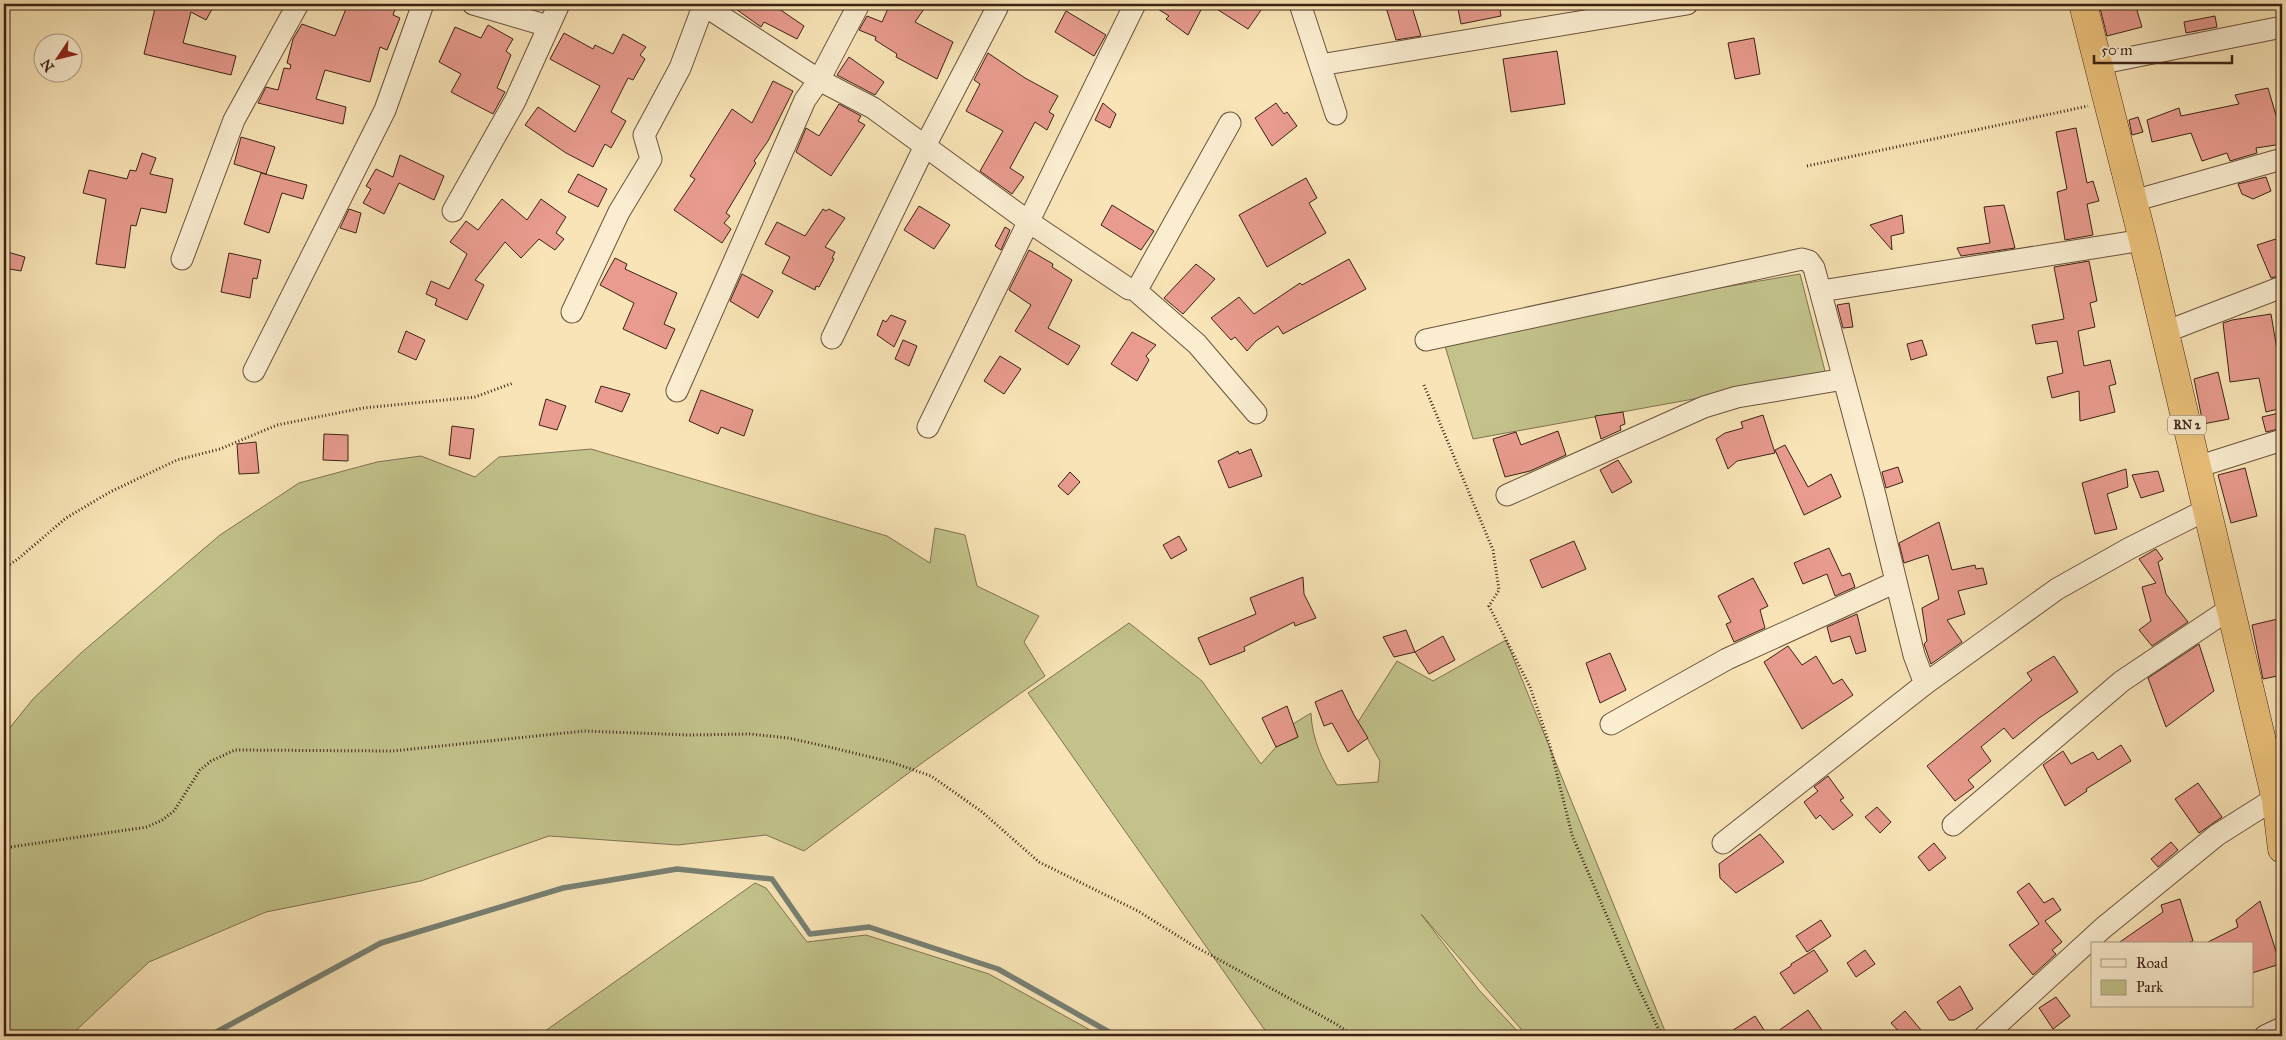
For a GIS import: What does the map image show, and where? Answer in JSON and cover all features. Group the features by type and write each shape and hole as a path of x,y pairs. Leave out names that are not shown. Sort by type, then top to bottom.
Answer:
{"highway":[{"name":"RN 2","path":"2083,4 2143,240 2231,608 2279,797 2282,849"}],"street":[{"path":"182,259 234,120 298,4"},
{"path":"254,371 385,110 423,4"},
{"path":"473,4 548,26"},
{"path":"454,211 515,101 559,4"},
{"path":"572,312 619,212 651,159 644,135 680,68 703,4 819,80 873,108 1029,222 1129,289 1134,289 1197,344 1256,413"},
{"path":"677,391 805,100 819,80 859,4"},
{"path":"928,427 1134,4"},
{"path":"1300,4 1336,114"},
{"path":"1320,65 1687,4"},
{"path":"832,338 925,146 997,8"},
{"path":"2098,64 2282,26"},
{"path":"1134,289 1139,286 1230,123"},
{"path":"2133,201 2282,159"},
{"path":"1821,291 2143,240"},
{"path":"1426,340 1802,259 1809,261 1814,268 1821,291 1914,655 1925,684"},
{"path":"2165,332 2282,287"},
{"path":"1508,495 1704,407 1737,397 1844,379"},
{"path":"2197,467 2282,440"},
{"path":"1723,843 1925,684 2057,589 2130,548 2208,509"},
{"path":"1612,724 1727,659 1896,582"},
{"path":"1953,825 2122,681 2231,608"},
{"path":"1985,1036 2103,928 2217,835 2279,797"},
{"path":"2265,1036 2282,1028"}],"path":[{"path":"1807,166 2108,102"},
{"path":"4,568 18,560 66,518 110,492 177,460 220,449 277,424 363,408 475,397 513,383"},
{"path":"1424,385 1493,550 1499,590 1489,606 1530,687 1550,746 1572,835 1634,981 1662,1036"},
{"path":"4,848 147,827 162,820 174,811 200,770 211,761 235,750 394,751 584,731 689,735 750,734 788,738 891,762 931,776 981,811 1039,862 1138,911 1194,946 1336,1024 1354,1036"}],"green space":[{"path":"1800,274 1826,375 1473,439 1442,336"},
{"path":"591,449 887,536 930,563 935,528 965,535 977,586 1039,616 1024,642 1045,676 922,763 804,851 766,835 678,845 549,836 421,881 266,912 149,962 70,1036 4,1036 4,735 33,699 81,653 220,535 299,483 377,462 421,456 475,477 499,457"},
{"path":"1129,623 1202,681 1261,764 1276,747 1298,737 1293,724 1311,713 1319,751 1337,785 1378,782 1380,761 1358,722 1397,661 1433,681 1506,640 1667,1036 1527,1036 1421,914 1479,990 1522,1036 1269,1036 1028,693"},
{"path":"755,883 766,888 807,942 866,935 989,974 1101,1036 538,1036"}],"building":[{"path":"156,4 215,4 206,20 191,12 183,43 236,56 231,75 144,54"},
{"path":"348,4 397,4 393,15 400,18 387,50 380,47 370,82 325,70 316,99 346,107 343,124 258,103 266,87 278,90 284,68 290,69 291,65 287,63 293,39 302,24 335,36"},
{"path":"729,4 772,4 804,26 797,39 764,22 761,27"},
{"path":"890,4 915,4 924,9 915,22 953,42 937,79 896,57 897,54 875,40 876,37 859,30 867,16 882,22"},
{"path":"1150,4 1204,4 1188,35 1166,19 1169,16"},
{"path":"1209,4 1250,4 1261,10 1248,29"},
{"path":"1385,4 1411,4 1421,36 1396,40"},
{"path":"1457,4 1499,4 1501,16 1461,24"},
{"path":"2099,4 2135,4 2142,27 2107,36"},
{"path":"1066,11 1106,35 1094,56 1055,32"},
{"path":"2215,16 2217,27 2186,33 2184,22"},
{"path":"488,25 513,39 506,51 511,55 497,88 505,92 493,114 451,92 461,74 439,62 455,27 481,38"},
{"path":"564,33 593,49 595,45 613,54 623,34 646,47 640,55 645,59 633,80 628,78 611,112 626,121 611,148 605,144 593,167 566,153 525,125 538,107 575,132 600,86 550,59"},
{"path":"1754,38 1760,74 1735,79 1728,43"},
{"path":"1557,51 1565,104 1511,112 1503,59"},
{"path":"988,53 1025,78 1058,96 1049,112 1054,115 1047,130 1035,122 1010,168 1024,177 1012,194 980,171 1003,131 966,111 980,84 974,80"},
{"path":"849,57 884,82 875,95 837,75"},
{"path":"773,81 793,91 768,141 754,161 756,163 726,213 730,216 724,223 731,229 722,243 674,210 695,179 690,176 732,109 752,123"},
{"path":"2268,88 2282,136 2282,144 2256,148 2257,153 2230,161 2227,153 2202,161 2191,133 2152,142 2147,120 2179,108 2181,116 2239,104 2235,95"},
{"path":"1103,103 1116,114 1110,128 1095,120"},
{"path":"1276,103 1284,114 1287,112 1297,126 1272,146 1255,118"},
{"path":"839,104 861,116 858,121 865,125 831,176 796,152 806,128 819,136"},
{"path":"2138,117 2143,132 2132,135 2129,120"},
{"path":"2076,128 2087,183 2093,181 2099,201 2087,204 2093,235 2065,240 2057,192 2067,189 2056,132"},
{"path":"241,137 275,147 266,174 234,164"},
{"path":"142,153 156,158 150,174 173,179 166,213 141,208 136,226 131,225 125,268 96,264 106,199 83,193 89,170 127,179 130,170 136,171"},
{"path":"400,155 444,176 434,200 399,183 384,214 363,203 371,189 366,186 376,169 393,177"},
{"path":"261,173 307,185 303,199 282,193 269,233 244,224"},
{"path":"578,174 607,189 598,207 568,192"},
{"path":"2266,177 2271,191 2253,199 2242,194 2238,184"},
{"path":"1306,178 1317,198 1309,203 1326,233 1267,267 1239,215"},
{"path":"502,199 527,220 541,199 566,217 556,233 564,239 555,250 539,239 521,258 505,242 475,280 484,285 467,320 435,305 437,299 426,294 431,281 449,289 467,254 450,242 466,221 478,230"},
{"path":"1112,205 1154,231 1141,250 1101,225"},
{"path":"2004,205 2015,248 1961,256 1957,248 1990,243 1984,207"},
{"path":"919,206 950,225 934,249 904,230"},
{"path":"349,209 361,213 356,233 340,228"},
{"path":"823,209 826,211 829,209 845,218 825,247 835,252 832,258 834,259 819,287 816,286 815,290 782,273 790,257 765,244 777,222 805,236"},
{"path":"1902,215 1904,233 1891,236 1892,250 1870,225"},
{"path":"1005,227 1010,230 1001,250 995,246"},
{"path":"2282,237 2282,275 2271,278 2257,245"},
{"path":"1029,250 1053,264 1052,267 1072,280 1048,328 1080,346 1068,365 1015,331 1031,305 1009,290"},
{"path":"4,251 25,257 21,271 4,268"},
{"path":"229,253 261,260 257,279 253,278 250,298 221,292"},
{"path":"615,258 627,264 625,269 677,293 664,324 675,329 666,349 623,329 634,303 600,285"},
{"path":"1349,259 1366,289 1283,334 1278,326 1256,341 1247,351 1235,337 1231,340 1211,318 1239,297 1254,314 1300,283 1302,285"},
{"path":"2089,261 2097,301 2090,303 2095,327 2078,331 2084,366 2110,360 2116,384 2109,386 2115,412 2080,421 2079,391 2052,398 2047,377 2063,373 2057,341 2036,344 2032,325 2064,319 2054,267"},
{"path":"1196,264 1215,279 1183,314 1164,298"},
{"path":"742,274 773,291 758,318 730,301"},
{"path":"1849,303 1853,327 1843,328 1837,305"},
{"path":"2271,314 2279,362 2282,361 2282,384 2277,385 2282,408 2266,412 2259,378 2230,382 2223,323"},
{"path":"891,315 906,321 894,347 877,335 883,320 886,322"},
{"path":"406,331 425,340 416,360 398,352"},
{"path":"1132,332 1156,345 1146,356 1149,360 1137,381 1111,364"},
{"path":"903,340 917,346 909,366 895,359"},
{"path":"1922,340 1927,355 1911,360 1907,344"},
{"path":"1000,356 1021,369 1004,394 984,381"},
{"path":"2218,372 2229,419 2203,424 2194,379"},
{"path":"601,386 630,394 622,412 595,402"},
{"path":"701,390 753,410 744,436 721,427 718,434 689,421"},
{"path":"546,399 566,406 557,430 539,425"},
{"path":"1623,412 1625,424 1620,426 1621,430 1601,439 1595,416"},
{"path":"2279,413 2282,428 2266,432 2262,417"},
{"path":"1763,415 1775,453 1737,461 1728,469 1716,439 1725,433 1743,428 1741,422"},
{"path":"452,426 474,429 470,459 449,455"},
{"path":"1558,431 1566,455 1530,471 1505,477 1493,439 1516,432 1521,445"},
{"path":"324,434 348,435 348,461 323,460"},
{"path":"256,442 259,473 239,474 237,444"},
{"path":"1785,445 1808,487 1831,474 1841,497 1804,515 1775,450"},
{"path":"1251,449 1262,476 1229,488 1218,461 1238,451 1239,454"},
{"path":"1618,460 1632,482 1612,493 1600,470"},
{"path":"1898,467 1903,482 1886,488 1882,472"},
{"path":"2245,468 2257,516 2231,523 2218,475"},
{"path":"2126,469 2128,487 2107,494 2117,529 2095,534 2082,483"},
{"path":"2158,471 2164,491 2141,498 2132,475"},
{"path":"1070,472 1080,482 1068,495 1058,486"},
{"path":"1939,522 1952,570 1975,565 1976,569 1983,568 1987,584 1958,591 1965,614 1947,620 1962,642 1931,664 1924,644 1927,641 1922,608 1939,599 1928,555 1904,563 1899,543"},
{"path":"1179,536 1187,550 1171,559 1163,545"},
{"path":"1574,541 1586,569 1542,588 1530,560"},
{"path":"1829,548 1842,576 1850,573 1855,587 1835,596 1827,574 1803,584 1794,563"},
{"path":"2156,549 2163,559 2158,562 2166,594 2188,622 2152,646 2139,630 2151,621 2142,587 2156,583 2139,559"},
{"path":"1303,577 1304,594 1316,618 1295,626 1294,622 1244,647 1245,651 1210,665 1198,638 1256,614 1250,598"},
{"path":"1753,578 1768,606 1760,610 1765,628 1734,642 1726,624 1731,622 1718,596"},
{"path":"1857,614 1866,651 1856,654 1850,636 1831,642 1827,627"},
{"path":"2282,618 2282,675 2263,679 2252,625"},
{"path":"1406,630 1415,652 1394,657 1383,637"},
{"path":"1443,636 1455,660 1429,674 1415,652"},
{"path":"2199,644 2214,691 2166,727 2148,678"},
{"path":"1788,646 1802,665 1816,656 1833,684 1842,679 1853,695 1802,729 1764,662"},
{"path":"1610,653 1626,690 1600,703 1586,663"},
{"path":"2054,656 2078,692 2039,718 2013,739 2004,728 1981,747 1991,761 1968,780 1974,787 1955,801 1927,766 2032,680 2027,673"},
{"path":"1342,690 1368,738 1348,752 1332,723 1324,726 1315,702"},
{"path":"1287,706 1298,737 1276,747 1262,718"},
{"path":"2121,745 2131,761 2086,789 2087,791 2065,806 2043,765 2063,751 2071,764 2093,752 2098,760"},
{"path":"1828,776 1844,798 1840,800 1853,815 1833,830 1820,815 1816,819 1804,802 1818,791 1814,787"},
{"path":"2198,783 2222,817 2199,833 2175,799"},
{"path":"1877,807 1891,822 1880,833 1865,817"},
{"path":"1760,834 1784,862 1736,893 1720,878 1719,864"},
{"path":"2171,842 2178,850 2158,867 2151,859"},
{"path":"1934,843 1946,858 1929,871 1918,857"},
{"path":"2029,883 2044,903 2053,898 2061,910 2045,921 2062,942 2052,950 2056,954 2033,975 2009,945 2039,924 2017,892"},
{"path":"2180,899 2193,941 2120,942 2163,912 2161,905"},
{"path":"2260,901 2280,964 2254,972 2254,942 2208,942 2238,927 2236,920"},
{"path":"1821,920 1831,936 1807,952 1796,936"},
{"path":"1814,950 1828,971 1794,994 1780,973"},
{"path":"1865,950 1875,964 1856,977 1847,963"},
{"path":"1960,986 1973,1009 1954,1020 1949,1020 1937,1002"},
{"path":"2056,997 2070,1016 2053,1029 2039,1008"},
{"path":"1808,1010 1826,1036 1771,1036"},
{"path":"1905,1011 1926,1036 1903,1036 1891,1023"},
{"path":"1755,1016 1768,1036 1724,1036"}],"waterway":[{"path":"209,1036 381,943 563,888 677,869 772,879 810,934 869,927 998,969 1116,1036"}]}
